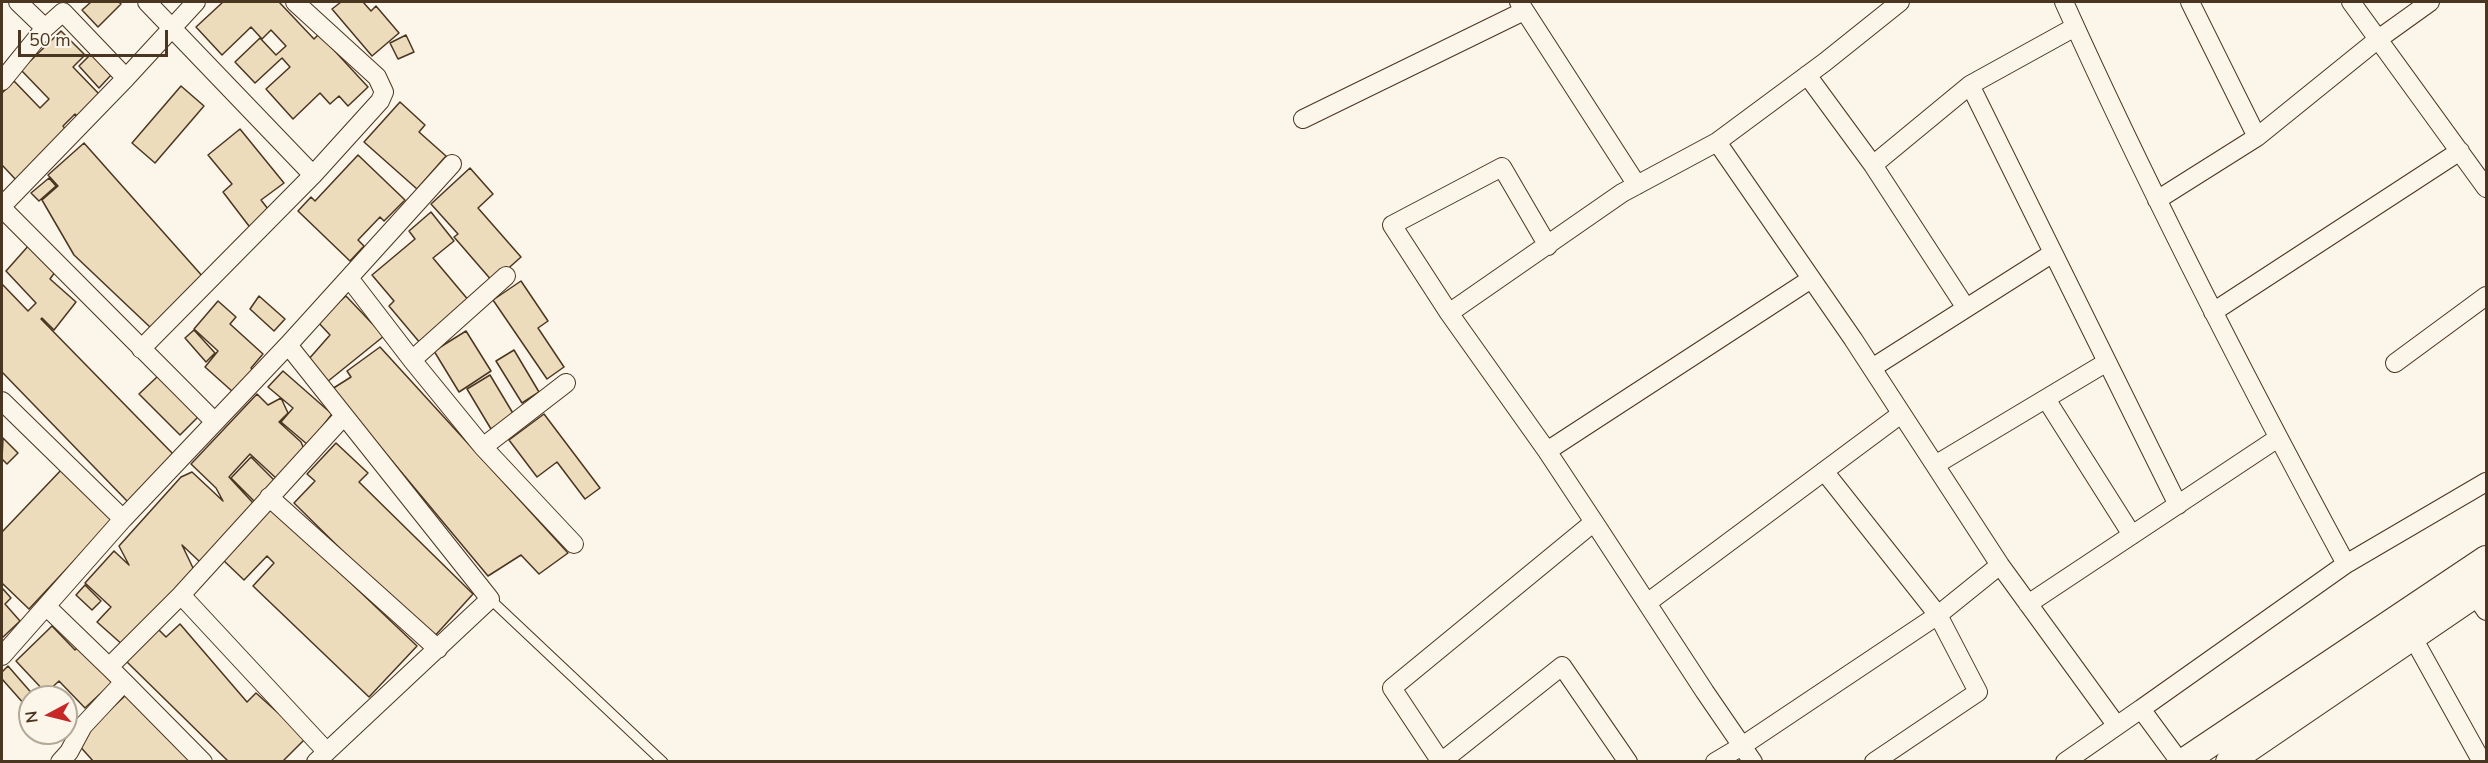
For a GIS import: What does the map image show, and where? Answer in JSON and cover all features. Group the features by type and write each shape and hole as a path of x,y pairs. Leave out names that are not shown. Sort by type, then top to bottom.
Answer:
{"main road":[{"path":"2229,762 2407,626 2487,559"},
{"path":"2181,762 2407,626 2483,598"}],"street":[{"path":"18,2 45,28"},
{"path":"147,2 313,175"},
{"path":"196,2 2,207 215,422"},
{"path":"141,349 313,175 380,101 384,92 377,77 295,2"},
{"path":"1449,313 1637,185 1717,142 1900,2"},
{"path":"2064,2 2121,128 2213,312 2346,564"},
{"path":"2190,2 2256,137"},
{"path":"2351,2 2487,188"},
{"path":"2157,200 2256,137 2377,40 2430,2"},
{"path":"1303,119 1521,6 1637,185"},
{"path":"3,75 45,28 63,12 126,78"},
{"path":"1873,165 1970,85 2075,27"},
{"path":"1807,75 1873,165 1966,308"},
{"path":"1970,85 2178,505"},
{"path":"1717,142 1872,368 2000,565 2117,726"},
{"path":"2213,312 2460,151"},
{"path":"2,656 123,519 288,345 452,164"},
{"path":"1548,246 1502,167 1392,225 1449,313 1547,451 1753,762"},
{"path":"1872,368 2053,252"},
{"path":"412,360 506,276"},
{"path":"349,278 483,447 574,544"},
{"path":"1547,451 1811,279"},
{"path":"2395,363 2487,296"},
{"path":"180,595 322,757 490,599 288,345"},
{"path":"1935,465 2107,362"},
{"path":"483,447 566,383"},
{"path":"2046,399 2132,535"},
{"path":"4,410 123,519"},
{"path":"1647,603 1901,414"},
{"path":"109,667 180,595 343,417"},
{"path":"2028,603 2278,438"},
{"path":"1824,471 1938,615 1978,692 1874,762"},
{"path":"2065,762 2346,564 2487,482"},
{"path":"269,497 438,649"},
{"path":"1594,522 1392,688 1441,762 1562,666 1628,762"},
{"path":"1715,762 1938,615 2000,565"},
{"path":"47,607 203,762"},
{"path":"2407,626 2482,762"},
{"path":"69,758 83,726 124,682"},
{"path":"2141,709 2181,762"}],"lane":[{"path":"490,599 663,762"}],"building":[{"path":"91,2 119,2 121,4 98,27 82,10"},
{"path":"223,2 279,2 314,39 319,34 368,87 348,106 339,96 330,104 320,93 293,119 266,89 290,67 282,58 255,83 235,62 260,38 276,55 286,46 271,30 262,39 251,27 222,55 196,27"},
{"path":"341,2 363,2 371,11 376,6 399,33 372,56 332,9"},
{"path":"61,31 85,55 73,67 100,95 78,117 75,114 63,126 67,131 18,182 2,165 2,93 14,81 40,108 49,99 21,70"},
{"path":"406,35 414,52 398,59 390,43"},
{"path":"92,53 112,74 99,88 79,66"},
{"path":"181,86 204,106 155,163 132,143"},
{"path":"400,102 425,125 419,132 446,156 417,189 364,142"},
{"path":"240,129 284,183 261,200 272,214 252,230 223,192 232,184 208,155"},
{"path":"84,143 204,278 151,328 74,255 42,200 58,186 48,175"},
{"path":"358,155 405,200 384,221 380,217 358,240 364,246 350,261 298,211 311,197 315,201"},
{"path":"470,168 493,194 478,208 521,257 493,282 454,237 458,234 431,204"},
{"path":"49,178 56,186 39,201 31,193"},
{"path":"431,212 454,241 433,258 470,302 421,344 389,306 394,301 372,275 415,239 409,231"},
{"path":"30,244 58,268 50,279 76,302 54,330 41,319 175,456 128,502 2,372 3,285 28,311 36,303 6,271"},
{"path":"521,281 548,321 538,328 564,367 547,379 493,300"},
{"path":"259,296 285,319 274,331 250,309"},
{"path":"346,296 384,336 327,382 308,360 330,335 317,321"},
{"path":"218,301 236,317 230,324 263,354 251,368 253,370 233,392 205,367 218,351 194,329"},
{"path":"194,330 215,353 206,362 185,338"},
{"path":"466,331 491,371 459,392 434,351"},
{"path":"380,347 568,553 539,574 521,555 488,576 332,389 351,377 347,371"},
{"path":"514,350 539,392 522,403 496,361"},
{"path":"283,371 332,414 308,445 281,422 293,408 268,387"},
{"path":"490,375 514,415 491,429 467,389"},
{"path":"158,376 201,414 180,435 139,394"},
{"path":"257,394 268,405 281,398 288,413 279,422 301,442 304,449 277,479 250,454 229,477 254,504 200,562 182,545 194,570 124,646 97,622 111,607 85,583 114,551 129,565 119,546 181,477 192,472 223,501 216,488 191,464"},
{"path":"544,414 600,488 585,499 557,462 537,477 509,440"},
{"path":"3,438 18,453 7,464 2,459"},
{"path":"336,443 368,473 359,482 473,594 432,639 294,503 315,481 307,474"},
{"path":"251,457 276,482 256,503 231,478"},
{"path":"64,467 116,516 29,609 3,584 2,586 2,532"},
{"path":"271,507 417,646 369,697 253,586 274,563 267,556 244,580 222,559"},
{"path":"85,585 101,601 92,610 76,595"},
{"path":"3,589 11,598 5,604 20,621 2,638 2,591"},
{"path":"180,624 247,702 256,693 306,738 284,760 286,762 229,762 126,661 157,628 166,637"},
{"path":"52,626 75,650 81,644 115,680 85,708 78,701 78,685 63,685 59,681 55,685 38,685 16,661"},
{"path":"8,666 25,685 18,685 18,697 2,679 2,672"},
{"path":"128,693 193,762 94,762 78,744 78,740"}]}
